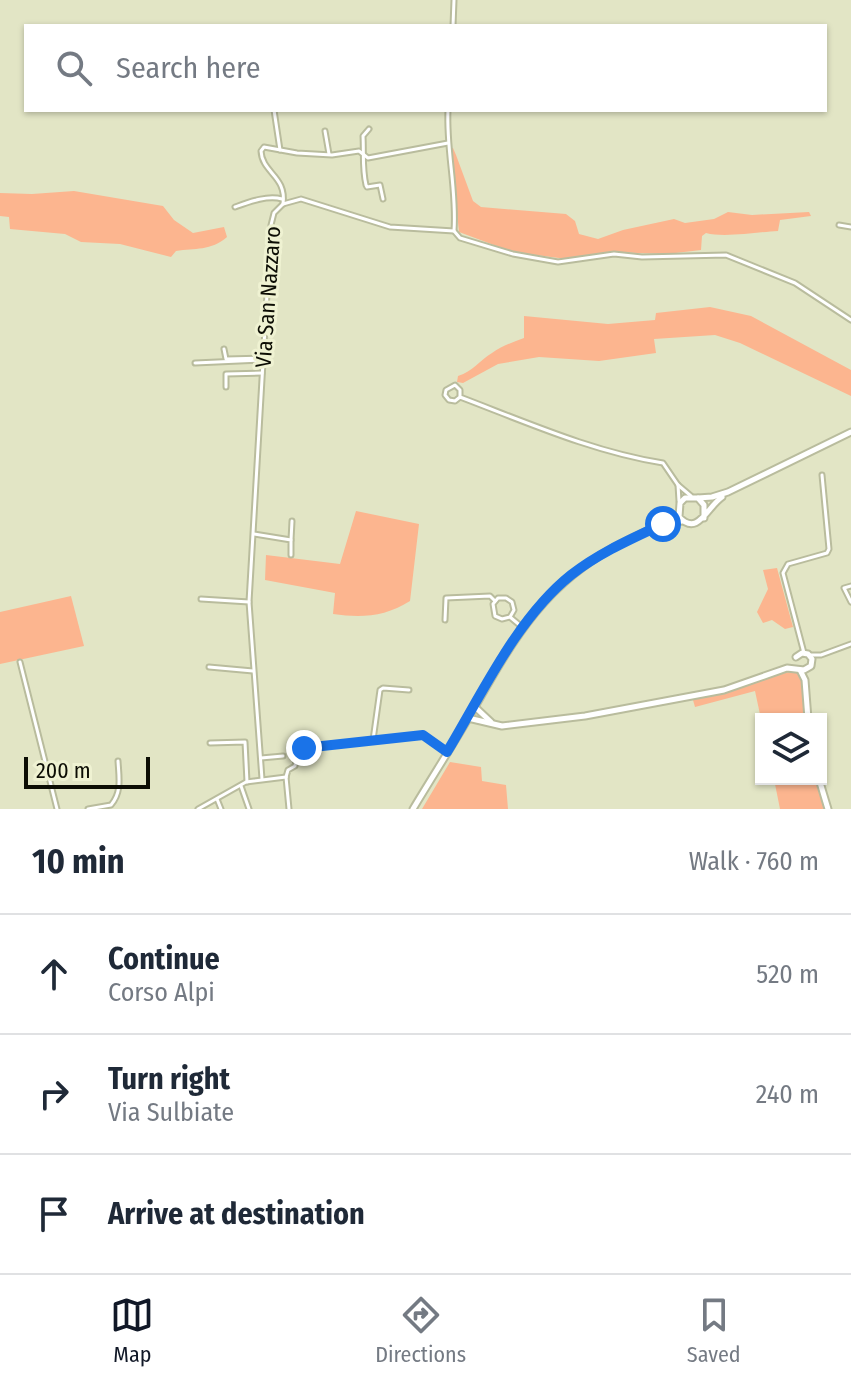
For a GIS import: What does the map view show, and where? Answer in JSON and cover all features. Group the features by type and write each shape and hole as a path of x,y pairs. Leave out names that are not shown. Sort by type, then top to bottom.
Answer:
{"main road":[{"path":"413,809 523,627 548,596 573,573 611,549 663,524 682,521 694,525 704,518 714,502 728,492 851,432"},
{"path":"663,524 677,511 680,503 728,492"},
{"path":"694,498 704,505 704,518"},
{"path":"677,511 682,521"},
{"path":"787,668 796,657 806,654 810,666 805,680 808,713"},
{"path":"796,657 795,664 805,680"},
{"path":"468,718 502,726 602,713 724,690 787,668 810,666"},
{"path":"475,707 492,723"},
{"path":"821,785 828,809"}],"street":[{"path":"453,24 454,0"},
{"path":"274,112 280,150"},
{"path":"448,112 448,143 456,199 454,231"},
{"path":"369,129 363,136 364,155 361,162 366,185 380,185 383,199"},
{"path":"325,131 330,154"},
{"path":"283,202 283,186 261,154 264,147 330,154 356,150 371,158 448,143"},
{"path":"235,207 277,197 283,202"},
{"name":"Via San Nazzaro","path":"262,779 249,602 271,225 274,213 283,202 301,199 390,227 454,231 460,238 513,254 549,260 577,261 614,254 657,257 716,253 734,257 795,283 851,320"},
{"path":"839,225 851,227"},
{"path":"224,349 226,359 263,359"},
{"path":"195,363 263,359"},
{"path":"226,387 226,374 262,373"},
{"path":"460,397 608,451 646,462 663,463 678,485 694,498"},
{"path":"822,475 829,549 827,553 788,564 783,573 806,654 821,655 851,644"},
{"path":"678,485 680,503"},
{"path":"291,555 292,521"},
{"path":"254,534 291,540"},
{"path":"851,586 844,588 851,602"},
{"path":"445,620 446,598 490,596 495,601"},
{"path":"502,597 509,599 514,606 510,617 502,619 495,616 492,608 495,601 502,597"},
{"path":"201,599 249,602"},
{"path":"510,617 523,627"},
{"path":"810,666 821,655"},
{"path":"20,662 57,809"},
{"path":"209,667 254,671"},
{"path":"373,740 380,690 409,690"},
{"path":"289,809 286,777 304,748 423,735 447,752"},
{"path":"210,743 245,742 247,782"},
{"path":"261,758 283,756"},
{"path":"88,809 111,805 115,800 119,790 118,761"},
{"path":"198,809 247,782 286,777"},
{"path":"241,785 249,809"},
{"path":"217,799 221,809"}],"shaded area":[{"path":"450,148 453,148 473,201 481,207 566,214 575,221 579,234 598,239 674,219 685,223 714,219 728,212 752,215 809,212 811,216 780,220 778,231 731,235 706,233 702,236 701,250 667,254 609,252 577,258 513,252 459,232"},
{"path":"74,191 163,206 174,220 193,233 224,227 227,237 209,247 176,251 171,257 120,244 81,242 65,234 10,229 9,217 0,216 0,193"},
{"path":"710,307 751,316 851,370 851,396 740,343 715,335 654,339 656,353 599,361 539,357 498,364 463,383 457,382 458,376 492,353 524,338 524,316 608,324 655,320 656,313"},
{"path":"356,511 419,524 410,601 373,615 333,614 335,593 265,580 266,555 340,564"},
{"path":"777,568 793,627 785,629 772,620 763,623 757,612 768,589 763,570"},
{"path":"71,596 84,646 0,664 0,612"},
{"path":"795,670 803,683 806,713 760,713 755,691 695,707 693,700"},
{"path":"450,762 481,767 482,781 506,785 508,809 422,809"},
{"path":"775,785 819,785 825,809 780,809"}],"route":[{"path":"304,748 423,735 447,752 515,638 548,596 595,558 663,524"}]}
